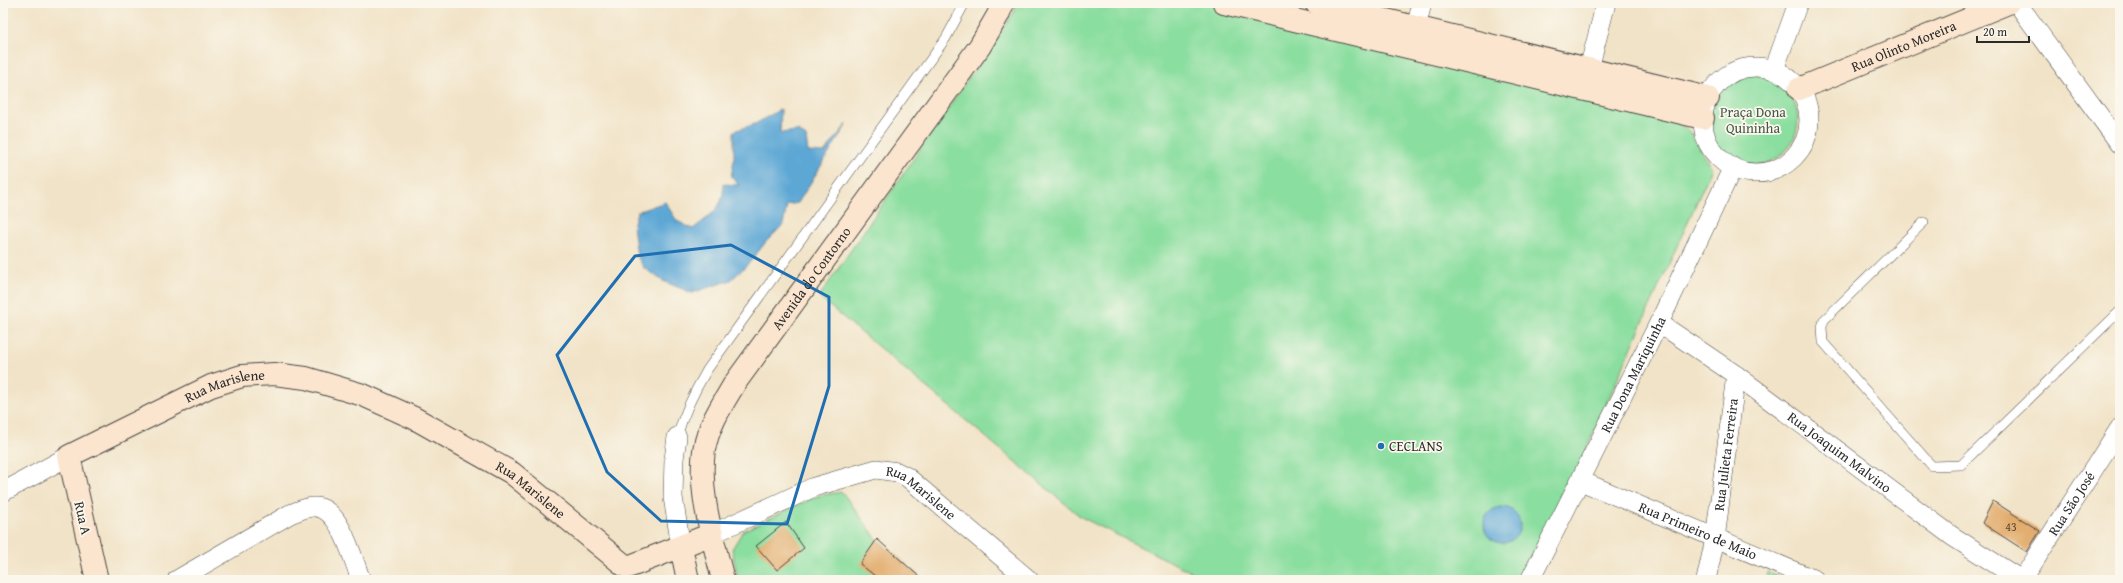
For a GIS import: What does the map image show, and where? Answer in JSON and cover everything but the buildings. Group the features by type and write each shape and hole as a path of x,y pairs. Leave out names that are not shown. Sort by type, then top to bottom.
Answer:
{"street":[{"name":"Avenida do Contorno","path":"723,580 706,511 703,482 704,449 712,425 724,401 980,46 998,15 1003,3"},
{"path":"1224,3 1414,38 1705,108"},
{"path":"1316,3 1414,38"},
{"path":"1414,38 1422,3"},
{"path":"1586,79 1606,3"},
{"path":"1774,70 1798,3"},
{"name":"Rua Olinto Moreira","path":"1799,89 2008,3"},
{"path":"2017,3 2120,144"},
{"path":"1758,67 1774,70 1788,78 1799,89 1807,105 1809,122 1805,139 1796,154 1783,165 1767,172 1749,172 1733,167 1720,158 1710,147 1705,133 1705,108 1716,85 1728,75 1742,68 1758,67"},
{"name":"Rua Dona Mariquinha","path":"1530,580 1659,323 1733,167"},
{"name":"Rua Joaquim Malvino","path":"1659,323 1736,375 1914,509 2021,580"},
{"name":"Rua Marislene","path":"3,492 69,456 211,386 242,376 274,374 306,378 363,395 414,418 512,474 628,567 712,534 814,487 876,469 887,469 897,472 907,478 1029,580"},
{"name":"Rua Julieta Ferreira","path":"1706,580 1715,539 1736,375"},
{"name":"Rua São José","path":"2021,580 2120,428"},
{"path":"677,437 674,459 673,497 688,580"},
{"name":"Rua A","path":"69,456 97,580"},
{"name":"Rua Primeiro de Maio","path":"1581,481 1715,539 1815,580"},
{"path":"177,580 290,514 307,507 318,507 330,512 338,521 361,580"}],"lane":[{"path":"677,437 691,396 707,370 946,38 965,3"},
{"path":"1924,222 1824,320 1822,327 1823,342 1932,466 1961,465 2120,311"}],"highlighted area":[{"path":"731,245 829,297 829,386 787,524 661,521 607,472 557,355 635,256"}],"green space":[{"path":"1016,3 1209,3 1408,53 1665,114 1689,131 1712,168 1583,456 1519,580 1207,580 1081,517 819,297 1014,12"},
{"name":"Praça Dona Quininha","path":"1753,75 1770,79 1785,88 1794,103 1798,120 1794,137 1785,152 1770,161 1753,165 1736,161 1721,152 1712,137 1708,120 1712,103 1721,88 1736,79"},
{"path":"842,492 877,539 923,580 738,580 732,549 743,531 817,496"},
{"path":"1767,572 1786,580 1766,580"}],"water":[{"path":"781,109 780,133 798,131 806,137 808,152 824,153 847,124 798,203 787,205 783,225 765,243 750,262 731,280 692,293 663,281 644,268 637,256 633,226 637,212 665,202 677,221 693,229 710,216 719,205 722,199 723,184 739,185 731,177 734,160 734,131 755,124"},
{"path":"1506,507 1515,512 1519,518 1519,532 1515,538 1506,543 1498,543 1489,538 1485,532 1484,521 1489,512 1495,508"}],"place":[{"name":"CECLANS","path":"1381,446"}]}
